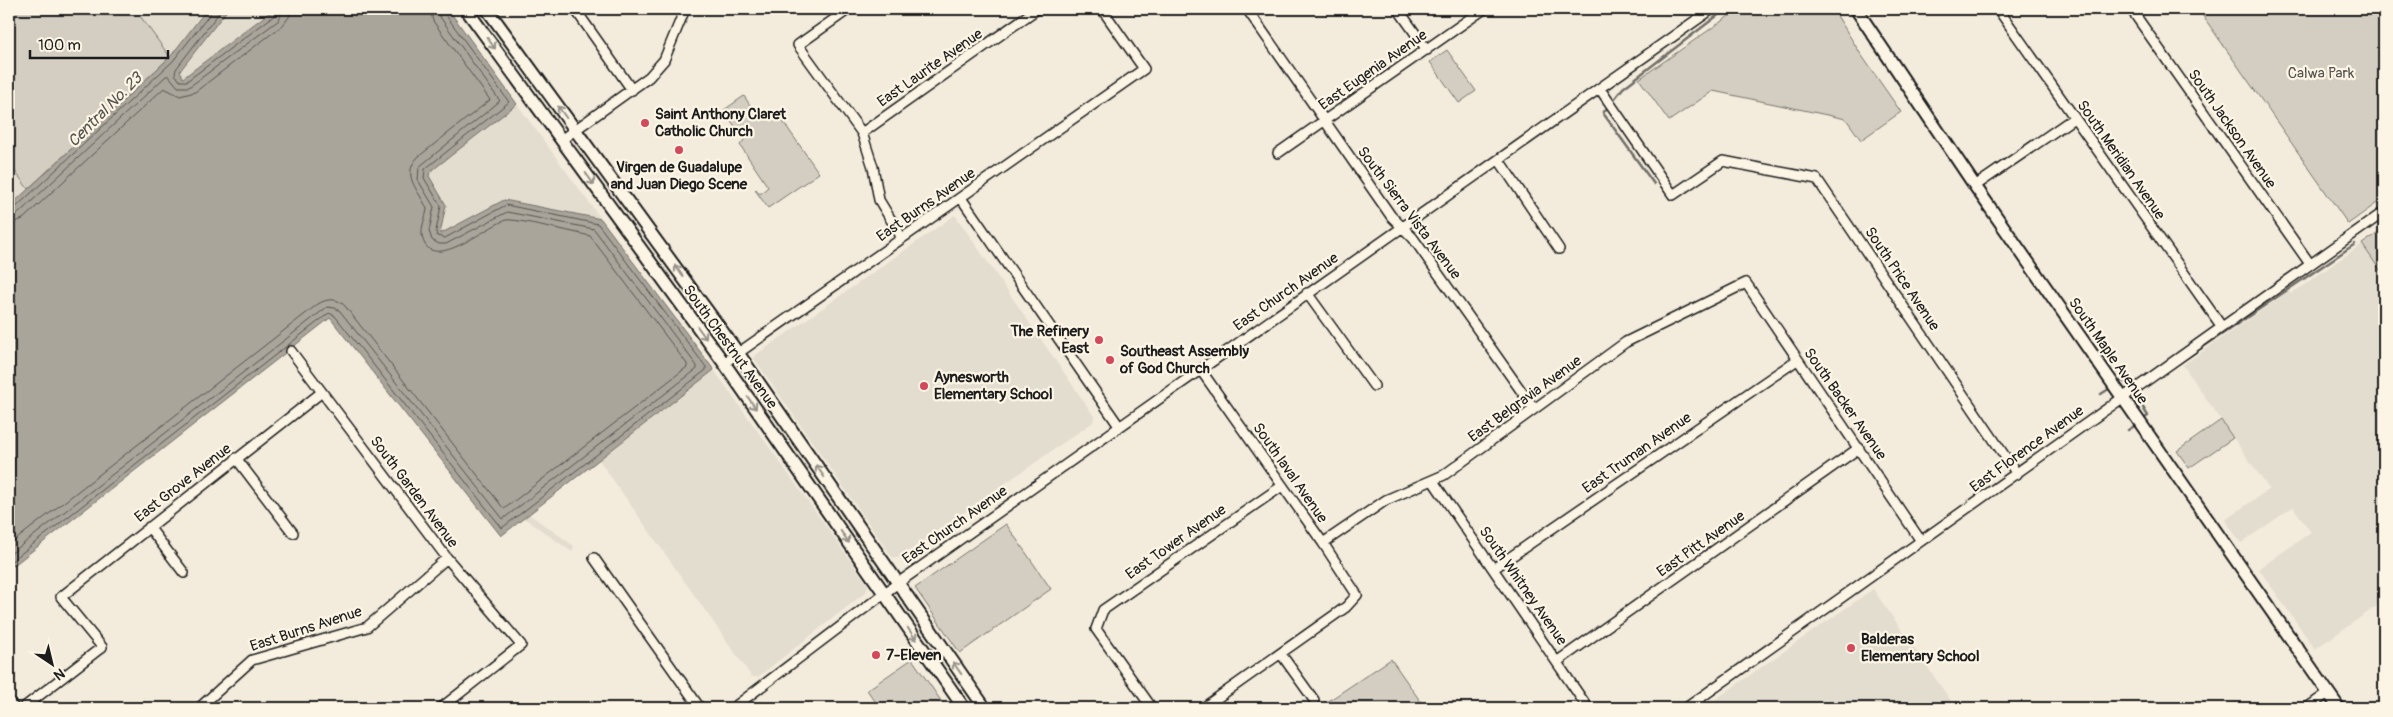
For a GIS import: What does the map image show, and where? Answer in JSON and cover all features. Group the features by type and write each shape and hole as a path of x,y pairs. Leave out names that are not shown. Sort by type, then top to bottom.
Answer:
{"main road":[{"name":"South Chestnut Avenue","path":"466,9 724,363 964,708"},
{"name":"South Chestnut Avenue","path":"487,9 738,353 985,708"},
{"name":"South Maple Avenue","path":"1856,9 1975,186 2338,708"}],"street":[{"path":"575,9 632,90"},
{"path":"561,140 649,77 664,60 685,9"},
{"path":"850,9 798,45 862,132 873,167 879,200 902,238"},
{"name":"East Laurite Avenue","path":"862,132 1038,9"},
{"name":"East Burns Avenue","path":"724,363 1144,69 1102,9"},
{"name":"South Sierra Vista Avenue","path":"1247,9 1390,216 1413,238 1534,409"},
{"path":"1398,9 1426,50"},
{"name":"East Eugenia Avenue","path":"1278,153 1484,9"},
{"name":"East Church Avenue","path":"733,708 898,583 1307,293 1600,89 1701,12 1712,9"},
{"name":"South Meridian Avenue","path":"1998,9 2222,326"},
{"name":"South Jackson Avenue","path":"2131,9 2310,264"},
{"name":"South Price Avenue","path":"1600,89 1673,195 1723,160 1817,179 2018,474"},
{"path":"1975,186 2074,118"},
{"path":"1499,160 1560,249"},
{"path":"961,198 1119,426"},
{"name":"East Florence Avenue","path":"1686,708 2018,474 2222,326 2384,212"},
{"name":"East Belgravia Avenue","path":"1323,543 1386,500 1433,481 1626,342 1746,283"},
{"name":"South Backer Avenue","path":"1746,283 1921,541"},
{"path":"1307,293 1374,386"},
{"name":"South Garden Avenue","path":"291,351 447,558 521,645 442,708"},
{"name":"East Truman Avenue","path":"1493,569 1797,360"},
{"name":"South laval Avenue","path":"1200,369 1323,543 1356,595 1346,607 1281,654"},
{"name":"East Grove Avenue","path":"23,708 102,647 61,597 322,392"},
{"name":"East Pitt Avenue","path":"1558,662 1859,448"},
{"path":"236,458 292,533"},
{"name":"South Whitney Avenue","path":"1433,481 1588,708"},
{"name":"East Tower Avenue","path":"1152,708 1096,628 1102,610 1282,486"},
{"path":"149,527 184,573"},
{"name":"East Burns Avenue","path":"199,708 252,660 367,627 447,558"},
{"path":"594,558 700,708"},
{"path":"1203,708 1281,654 1314,700"},
{"path":"2305,708 2328,693"},
{"path":"9,702 14,708"}],"shaded area":[{"path":"135,9 207,9 170,57"},
{"path":"228,9 274,9 183,78 180,72"},
{"path":"517,104 601,219 504,200 440,234 445,215 429,176 430,172"},
{"path":"9,163 28,189 9,207"},
{"name":"Aynesworth Elementary School","path":"955,215 1094,416 1093,422 899,558 892,557 753,357"},
{"path":"2362,244 2384,276 2384,601 2315,649 2259,569 2311,532 2293,507 2241,543 2225,520 2269,489 2183,365 2289,291 2291,294"},
{"path":"714,370 868,585 866,592 758,677 752,677 599,460"},
{"path":"529,514 574,546 572,552 524,518"},
{"name":"Balderas Elementary School","path":"1873,589 1956,708 1703,708"}],"green space":[{"path":"9,9 135,9 170,57 28,189 9,163"},
{"path":"1739,9 1833,9 1860,53 1901,112 1861,140 1846,119 1713,91 1669,121 1639,79"},
{"name":"Calwa Park","path":"2198,9 2384,9 2384,198 2348,224"},
{"path":"1447,50 1476,91 1459,103 1430,62"},
{"path":"744,96 760,120 775,110 819,173 768,208 755,190 760,194 768,187 740,145 744,140 724,110"},
{"path":"2384,229 2384,276 2362,244"},
{"path":"2221,420 2233,438 2189,468 2177,451"},
{"path":"1006,524 1051,589 960,653 915,588"},
{"path":"912,659 946,708 880,708 867,690"},
{"path":"1391,659 1425,708 1318,708 1324,704"}],"water":[{"path":"207,9 228,9 180,71 183,78 274,9 448,9 517,104 430,172 429,176 446,205 440,234 504,200 601,219 714,370 501,536 330,318 9,569 9,207 170,57"}],"waterway":[{"path":"1654,184 1603,113 1623,88 1726,9"},
{"path":"2156,379 2355,244"},
{"path":"2116,384 2123,380 2130,389"},
{"path":"2101,394 2112,387"},
{"path":"2135,394 2148,416 2142,420"},
{"path":"2128,430 2136,425"}],"place":[{"name":"Saint Anthony Claret Catholic Church","path":"645,123"},
{"name":"Virgen de Guadalupe and Juan Diego Scene","path":"679,150"},
{"name":"The Refinery East","path":"1099,340"},
{"name":"Southeast Assembly of God Church","path":"1110,360"},
{"name":"Aynesworth Elementary School","path":"924,386"},
{"name":"Balderas Elementary School","path":"1851,648"},
{"name":"7-Eleven","path":"876,655"}],"water label":[{"name":"Central No. 23","path":"105,110"}]}
